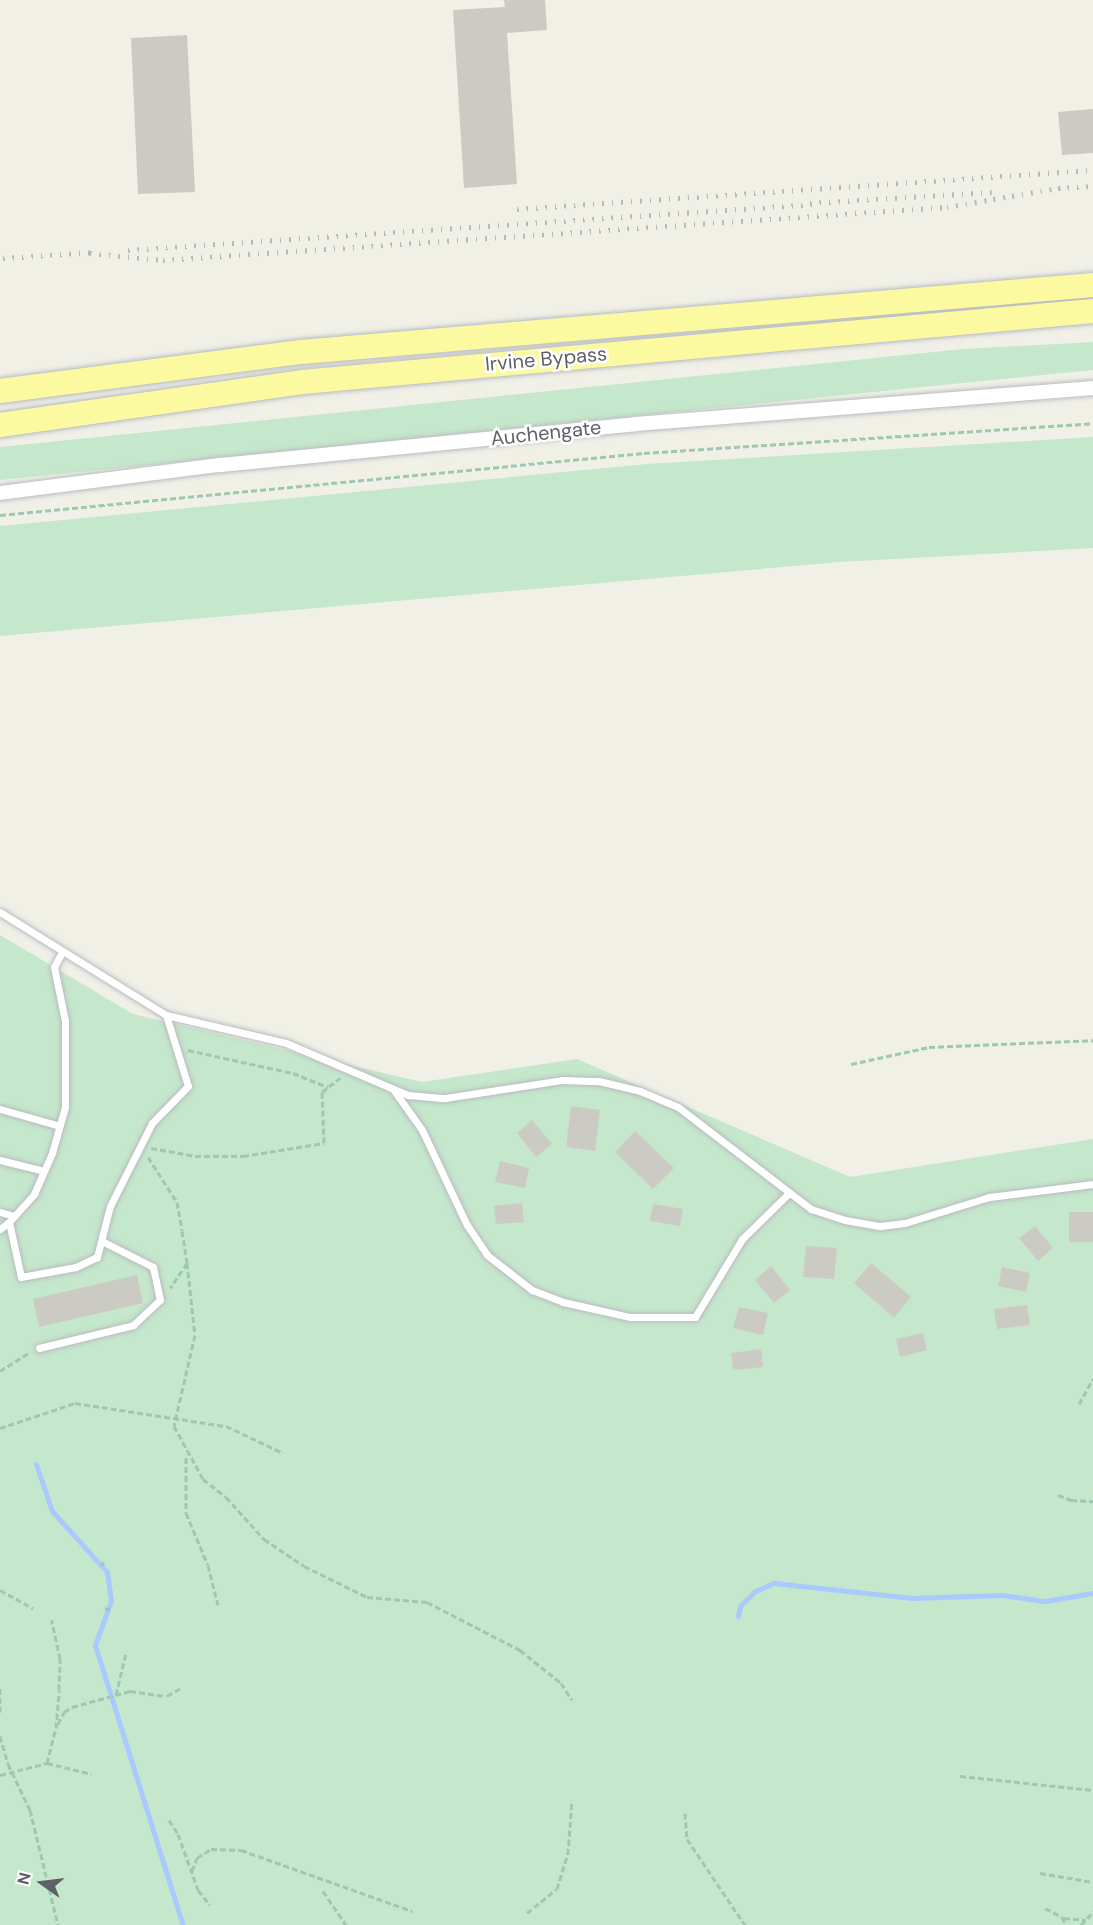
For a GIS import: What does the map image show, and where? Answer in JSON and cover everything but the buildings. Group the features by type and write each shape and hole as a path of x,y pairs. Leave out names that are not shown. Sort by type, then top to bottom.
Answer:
{"highway":[{"name":"Irvine Bypass","path":"0,391 301,352 1093,285"},
{"name":"Irvine Bypass","path":"0,425 302,381 1093,311"}],"street":[{"name":"Auchengate","path":"0,493 220,465 636,424 1093,388"}],"lane":[{"path":"0,912 166,1015 286,1043 408,1095 445,1098 562,1080 599,1081 640,1091 678,1107 788,1194 811,1209 880,1226 905,1222 989,1197 1093,1184"},
{"path":"0,1229 34,1194 60,1126 67,1060 64,1021 54,967 62,952"},
{"path":"0,1212 11,1219 21,1277 76,1267 97,1257 104,1242 110,1206 152,1124 188,1086 166,1015"},
{"path":"393,1089 422,1130 467,1225 488,1255 532,1290 563,1302 621,1316 695,1317 742,1239 788,1194"},
{"path":"0,1108 60,1126"},
{"path":"0,1160 44,1171"},
{"path":"39,1348 133,1325 160,1300 153,1267 104,1242"}],"path":[{"path":"0,515 644,453 1093,423"},
{"path":"851,1064 929,1047 1093,1040"},
{"path":"175,1044 195,1053 293,1073 328,1087"},
{"path":"141,1145 195,1156 231,1156 324,1143 322,1092 351,1070"},
{"path":"141,1145 177,1202 188,1263 195,1335 174,1417 174,1426 186,1453 202,1479 226,1497 279,1551 353,1592 427,1602 496,1637 538,1663 561,1683 572,1700"},
{"path":"160,1300 177,1282 188,1263"},
{"path":"0,1371 39,1348"},
{"path":"1079,1404 1093,1379"},
{"path":"0,1428 75,1403 226,1426 283,1453"},
{"path":"186,1453 186,1513 208,1565 218,1605"},
{"path":"1058,1494 1071,1500 1093,1501"},
{"path":"0,1590 33,1608"},
{"path":"47,1763 56,1728 60,1659 52,1620"},
{"path":"116,1695 126,1653"},
{"path":"56,1728 64,1712 72,1707 130,1691 167,1696 181,1688"},
{"path":"0,1689 0,1712"},
{"path":"0,1736 11,1772 30,1810 58,1925"},
{"path":"0,1775 47,1763 92,1774"},
{"path":"960,1776 1093,1790"},
{"path":"527,1913 557,1889 568,1854 572,1800"},
{"path":"685,1813 687,1839 746,1925"},
{"path":"169,1820 198,1890 210,1905"},
{"path":"192,1871 197,1858 211,1849 242,1850 412,1911"},
{"path":"1040,1873 1093,1882"},
{"path":"323,1891 346,1925"},
{"path":"1045,1908 1062,1917 1086,1920"},
{"path":"1081,1925 1093,1912"},
{"path":"1062,1917 1066,1925"}],"green space":[{"path":"1093,342 1093,370 0,480 0,447 963,349"},
{"path":"1093,437 1093,548 840,562 0,636 0,526 647,464"},
{"path":"0,935 133,1014 422,1082 577,1059 850,1177 1093,1139 1093,1925 0,1925"}],"waterway":[{"path":"36,1464 52,1511 107,1572 111,1601 95,1645 183,1925"},
{"path":"738,1616 740,1606 755,1591 774,1583 912,1598 1002,1595 1045,1601 1093,1593"}],"railway":[{"path":"517,209 1093,170"},
{"path":"1058,188 1093,186"},
{"path":"90,253 163,260 947,207 1064,187"},
{"path":"810,203 992,192"},
{"path":"128,250 816,204"},
{"path":"3,258 98,252"}]}
